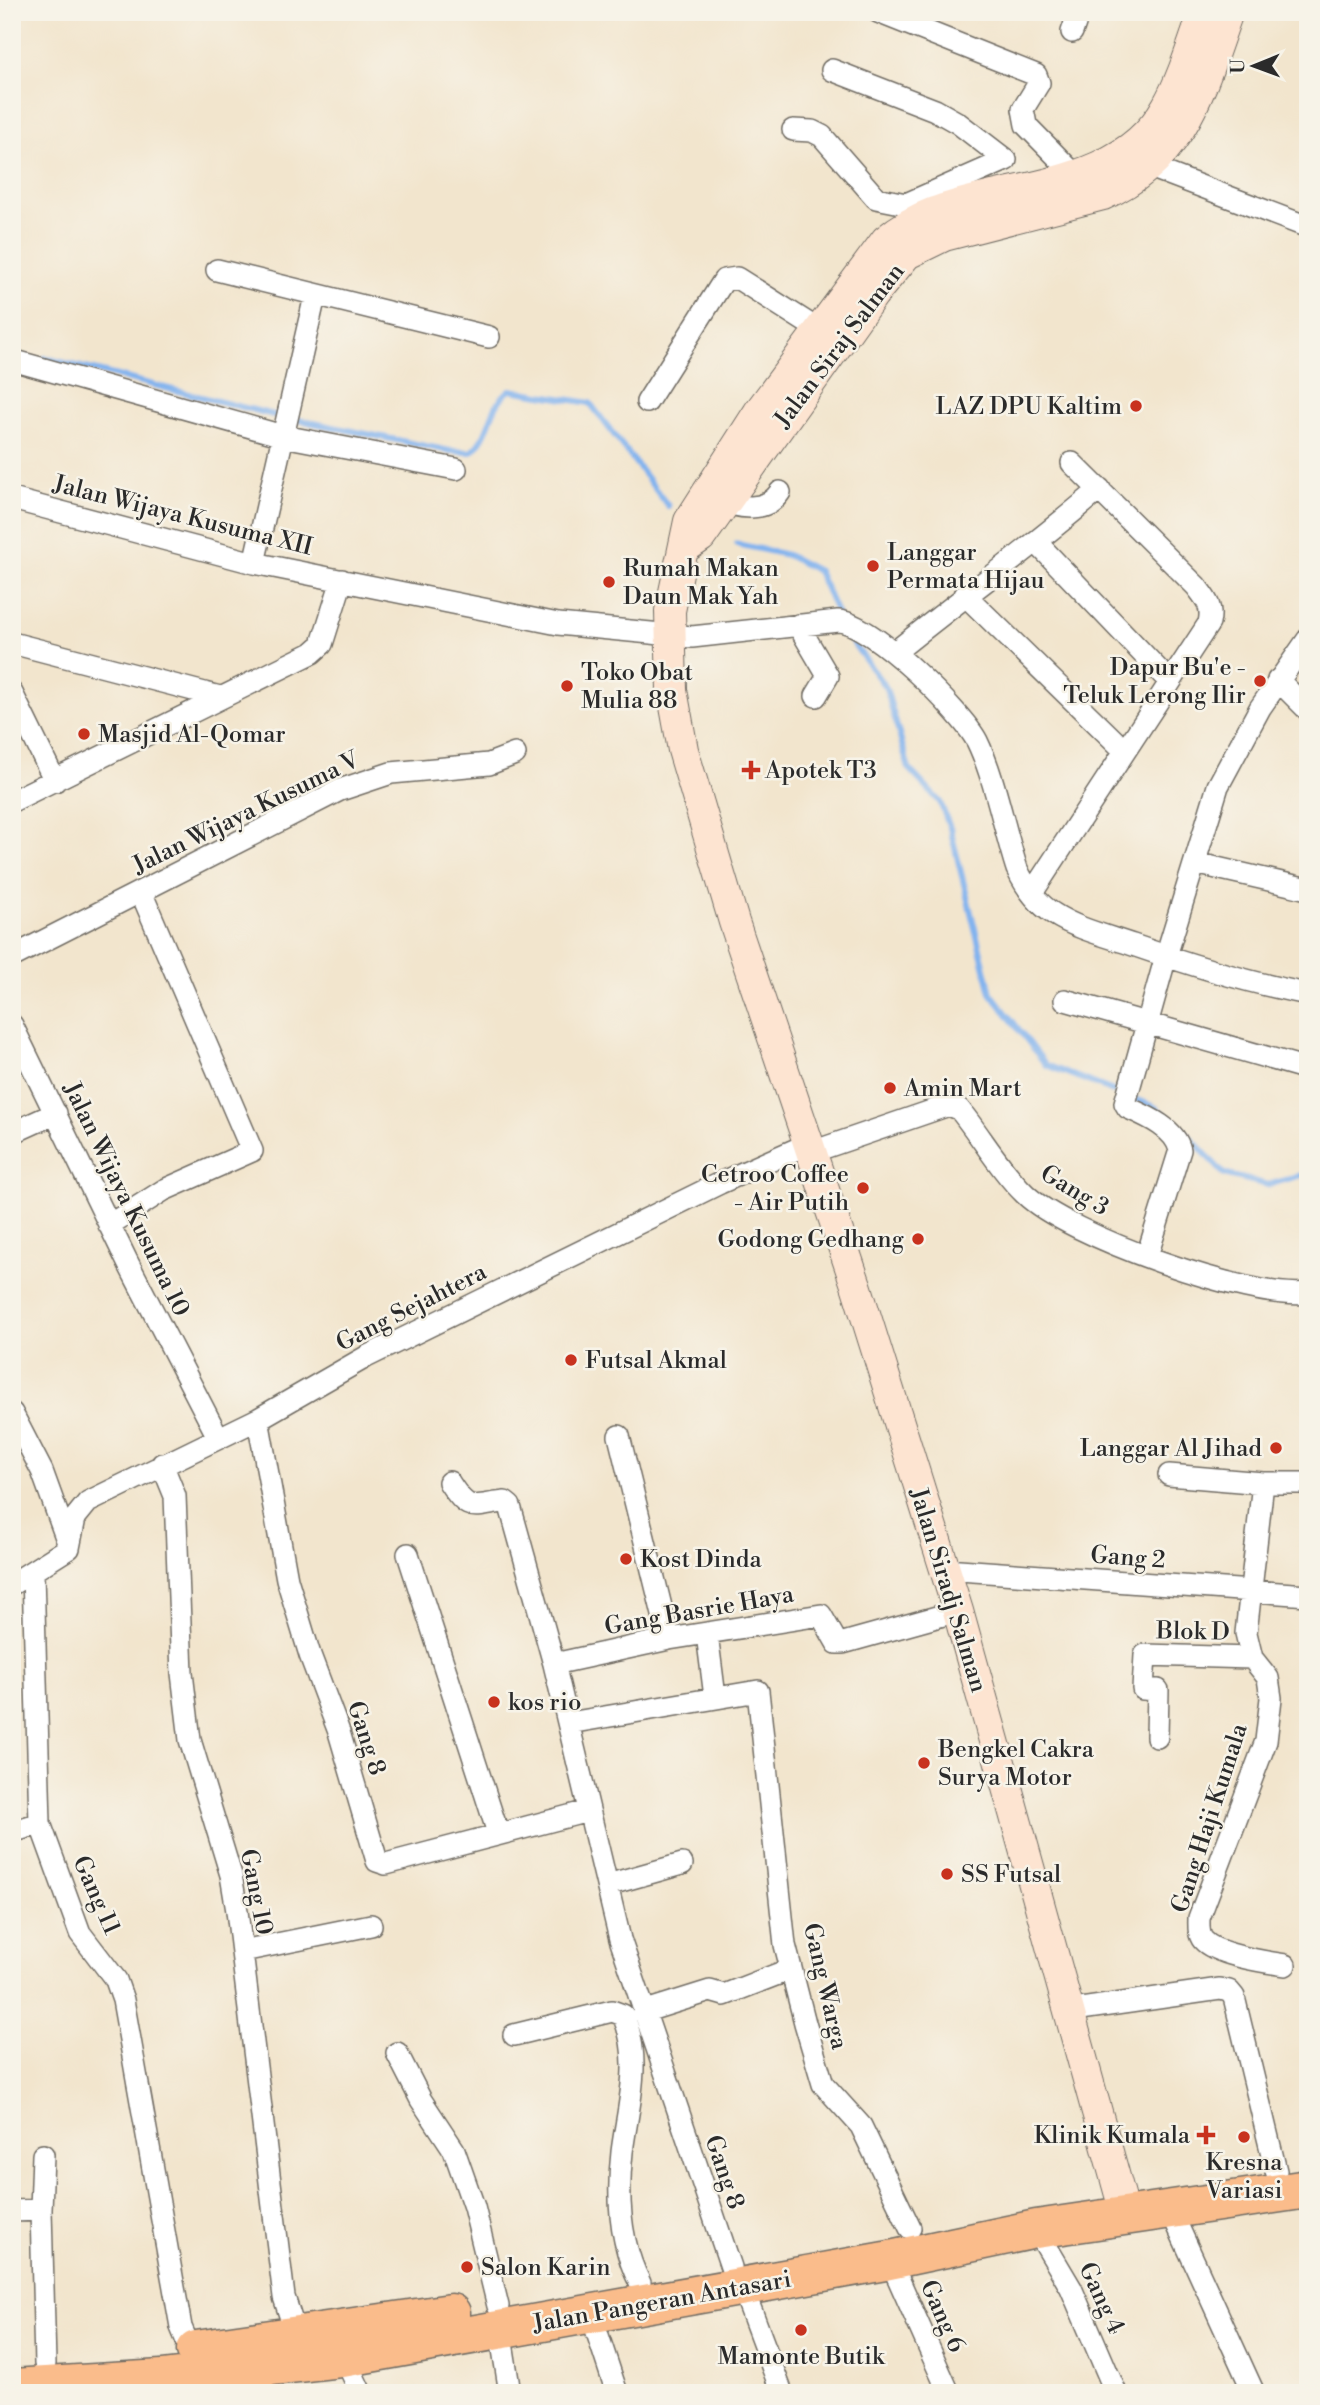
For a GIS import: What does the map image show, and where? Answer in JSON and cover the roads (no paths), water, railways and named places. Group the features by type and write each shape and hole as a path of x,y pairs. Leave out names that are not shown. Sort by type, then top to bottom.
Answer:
{"highway":[{"name":"Jalan Pangeran Antasari","path":"499,2318 591,2314 910,2228 1120,2195 1297,2175"},
{"name":"Jalan Pangeran Antasari","path":"12,2388 166,2386 340,2343 499,2318 640,2283 736,2277 890,2260 1035,2230 1170,2209 1297,2175"},
{"name":"Jalan Pangeran Antasari","path":"29,2365 191,2351 296,2334 340,2343"}],"street":[{"path":"878,12 1037,75 1039,83 1023,108 1026,125 1076,176"},
{"name":"Jalan Siraj Salman","path":"715,497 817,330 886,240 911,212 945,207 1076,176 1123,155 1157,123 1168,105 1204,12"},
{"name":"Jalan Siraj Salman","path":"759,990 734,922 683,750 672,690 669,637 672,601 689,521 715,497 907,254 944,236 1058,208 1122,187 1150,167 1168,149 1188,117 1228,12"},
{"path":"832,70 935,110 958,123 1040,185 1058,208"},
{"path":"793,130 812,131 822,136 876,198 911,212 1006,160"},
{"path":"1150,167 1308,227"},
{"path":"217,270 489,337"},
{"path":"647,402 724,280 737,278 817,330"},
{"path":"254,563 315,296"},
{"path":"12,360 283,436 456,470"},
{"path":"1032,893 1209,623 1209,602 1072,463"},
{"path":"895,652 965,595 1037,543 1100,489"},
{"path":"715,497 764,507 773,502 780,492"},
{"name":"Jalan Wijaya Kusuma XII","path":"12,499 254,563 535,621 669,637 850,623 895,652 975,738 1017,870 1032,893 1047,909 1065,920 1166,956 1256,984 1308,994"},
{"path":"1037,543 1169,681"},
{"path":"12,801 318,648 342,580"},
{"path":"965,595 1125,751"},
{"path":"798,625 828,676 816,696"},
{"path":"1147,1256 1180,1150 1176,1140 1148,1116 1128,1108 1128,1094 1166,956 1218,786 1278,680 1308,639"},
{"path":"12,643 219,697"},
{"path":"1278,680 1308,710"},
{"path":"12,694 55,781"},
{"name":"Jalan Wijaya Kusuma V","path":"12,957 340,790 366,780 410,770 489,764 515,754"},
{"path":"1195,863 1308,889"},
{"path":"109,1224 164,1190 252,1151 141,892"},
{"name":"Jalan Siradj Salman","path":"759,990 958,1611 1120,2195"},
{"path":"1065,1000 1308,1069"},
{"name":"Jalan Wijaya Kusuma 10","path":"12,1025 195,1396 218,1437"},
{"name":"Gang 3","path":"810,1148 949,1105 959,1110 1025,1194 1071,1223 1147,1256 1247,1287 1307,1293"},
{"path":"12,1133 56,1113"},
{"name":"Gang Sejahtera","path":"69,1549 75,1518 88,1502 258,1419 366,1357 720,1183 810,1148"},
{"path":"12,1413 55,1501 69,1549 12,1584"},
{"name":"Gang 8","path":"258,1419 287,1579 310,1655 339,1732 377,1861 386,1864 588,1811"},
{"path":"619,1436 669,1639"},
{"name":"Gang 10","path":"162,1464 175,1496 182,1674 190,1740 231,1875 282,2284 296,2334"},
{"path":"1169,1475 1263,1483 1308,1483"},
{"name":"Gang 8","path":"449,1482 460,1500 470,1507 481,1508 505,1502 510,1506 554,1664 607,1885 643,2012 736,2277 782,2393"},
{"name":"Gang Haji Kumala","path":"1263,1483 1246,1633 1252,1658 1268,1678 1270,1698 1266,1741 1199,1918 1199,1933 1204,1942 1249,1960 1285,1965"},
{"path":"408,1554 498,1833"},
{"name":"Gang 2","path":"945,1569 1308,1595"},
{"name":"Gang 11","path":"33,1573 40,1823 80,1933 116,1980 123,2000 181,2327 191,2351"},
{"name":"Gang Basrie Haya","path":"554,1664 669,1639 821,1615 836,1643 843,1643 958,1611"},
{"path":"569,1723 715,1697 707,1634"},
{"name":"Blok D","path":"1157,1737 1158,1690 1143,1689 1145,1655 1252,1658"},
{"name":"Gang Warga","path":"715,1697 758,1691 761,1698 785,1945 823,2084 861,2126 910,2228"},
{"path":"12,1832 40,1823"},
{"path":"607,1885 682,1864"},
{"path":"242,1951 370,1925"},
{"path":"643,2012 710,1991 724,1995 791,1969"},
{"path":"1067,2011 1220,1989 1229,1991 1234,1997 1297,2175"},
{"path":"514,2035 612,2011 623,2015 628,2026 634,2065 633,2090 622,2153 621,2202 626,2256 640,2283"},
{"path":"397,2053 421,2099 454,2150 474,2207 499,2318 510,2393"},
{"path":"29,2365 43,2155"},
{"path":"1170,2209 1254,2393"},
{"path":"12,2211 41,2210"},
{"name":"Gang 4","path":"1035,2230 1071,2288 1116,2393"},
{"name":"Gang 6","path":"890,2260 948,2393"},
{"path":"591,2314 617,2393"},
{"path":"340,2343 360,2393"}],"waterway":[{"path":"45,358 278,416"},
{"path":"294,419 450,451 471,452 483,437 502,397 510,390 590,403 668,506"},
{"path":"737,544 787,555 818,571 837,613"},
{"path":"848,636 886,688 909,769 940,802 950,828 991,993 1046,1065 1155,1107 1186,1133 1224,1174 1268,1185 1308,1173"}],"place":[{"name":"LAZ DPU Kaltim","path":"1136,406"},
{"name":"Langgar Permata Hijau","path":"873,566"},
{"name":"Rumah Makan Daun Mak Yah","path":"609,582"},
{"name":"Dapur Bu'e - Teluk Lerong Ilir","path":"1260,681"},
{"name":"Toko Obat Mulia 88","path":"567,686"},
{"name":"Masjid Al-Qomar","path":"84,734"},
{"name":"Apotek T3","path":"751,770"},
{"name":"Amin Mart","path":"890,1088"},
{"name":"Cetroo Coffee - Air Putih","path":"863,1188"},
{"name":"Godong Gedhang","path":"918,1239"},
{"name":"Futsal Akmal","path":"571,1360"},
{"name":"Langgar Al Jihad","path":"1276,1448"},
{"name":"Kost Dinda","path":"626,1559"},
{"name":"kos rio","path":"494,1702"},
{"name":"Bengkel Cakra Surya Motor","path":"924,1763"},
{"name":"SS Futsal","path":"947,1874"},
{"name":"Klinik Kumala","path":"1206,2135"},
{"name":"Kresna Variasi","path":"1244,2137"},
{"name":"Salon Karin","path":"467,2267"},
{"name":"Mamonte Butik","path":"801,2330"}]}
